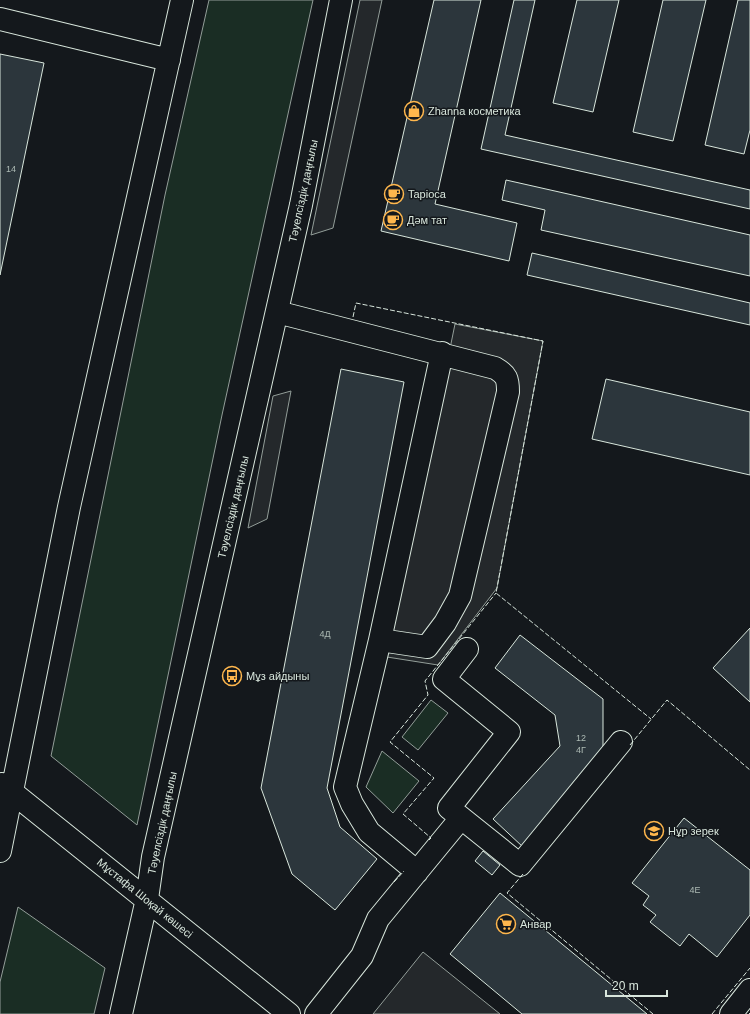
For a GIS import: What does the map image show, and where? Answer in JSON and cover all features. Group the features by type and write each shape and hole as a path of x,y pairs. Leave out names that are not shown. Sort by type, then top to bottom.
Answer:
{"street":[{"path":"0,851 6,787 20,746 69,507 182,0"},
{"name":"Тәуелсіздік даңғылы","path":"121,1014 146,899 153,857 301,205 341,0"},
{"path":"0,19 169,60"},
{"path":"277,312 442,353 495,368 502,372 508,380 508,392 460,596 445,623 427,647 380,640"},
{"path":"417,872 369,832 352,804 345,787 380,640 442,353"},
{"path":"467,649 444,679 509,732 448,808 520,865 621,742"},
{"name":"Мұстафа Шоқай көшесі","path":"6,787 290,1014"},
{"path":"316,1014 362,956 378,919 461,818"},
{"path":"731,1014 750,990"}],"green space":[{"path":"209,0 313,0 222,415 137,825 51,756 165,195"},
{"path":"431,700 448,713 418,750 402,737"},
{"path":"382,751 419,781 393,813 366,787"},
{"path":"18,907 105,968 94,1014 0,1014 0,982"}],"shaded area":[{"path":"360,0 382,0 333,228 311,235"},
{"path":"455,324 543,341 497,588 438,665 387,657"},
{"path":"291,391 267,519 248,528 273,396"},
{"path":"423,952 500,1014 373,1014"}],"building":[{"path":"434,0 481,0 435,204 517,223 509,261 381,231"},
{"path":"514,0 535,0 505,135 750,190 750,209 481,149"},
{"path":"577,0 619,0 593,112 553,103"},
{"path":"663,0 706,0 673,141 633,132"},
{"path":"738,0 750,0 750,130 744,154 705,145"},
{"path":"0,54 44,63 0,275"},
{"path":"506,180 750,235 750,276 541,230 545,210 502,200"},
{"path":"532,253 750,303 750,325 527,275"},
{"path":"341,369 404,382 327,788 340,827 377,859 335,910 292,874 261,788"},
{"path":"606,379 750,412 750,475 592,439"},
{"path":"750,628 750,702 713,668"},
{"path":"520,635 603,699 603,759 523,847 493,819 560,746 555,715 495,668"},
{"path":"684,818 750,870 750,915 717,957 689,934 680,946 650,922 656,915 643,905 649,896 632,883"},
{"path":"483,851 500,865 492,875 475,861"},
{"name":"Анвар","path":"500,893 647,1014 522,1014 450,954"}],"fence":[{"path":"353,317 356,303 543,341 496,593 651,719"},
{"path":"429,840 431,838 403,814 434,778 390,742 428,695 425,681 496,593"},
{"path":"630,745 667,700 750,770"},
{"path":"394,882 404,871"},
{"path":"523,874 507,893 653,1014"},
{"path":"712,1014 750,968"}],"place":[{"name":"Zhanna косметика","path":"414,111"},
{"name":"Tapioca","path":"394,194"},
{"name":"Дәм тат","path":"393,220"},
{"name":"Мұз айдыны","path":"232,676"},
{"name":"Нұр зерек","path":"654,831"},
{"name":"Анвар","path":"506,924"}]}
